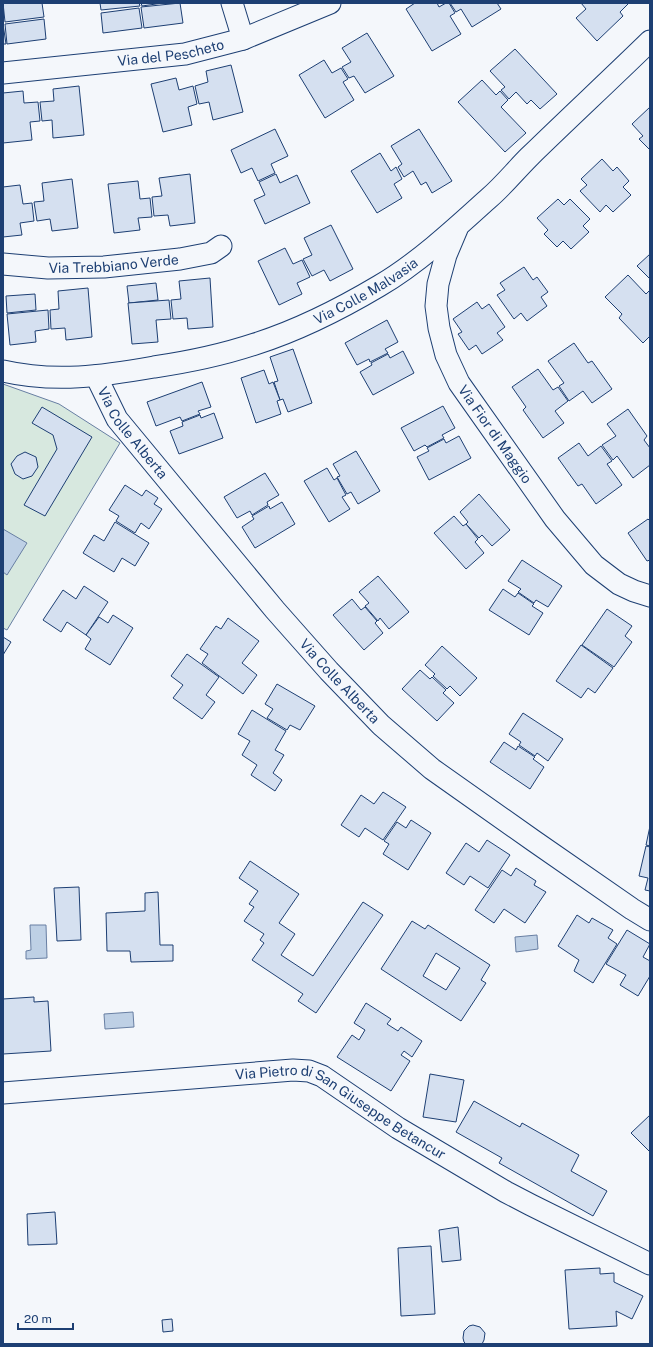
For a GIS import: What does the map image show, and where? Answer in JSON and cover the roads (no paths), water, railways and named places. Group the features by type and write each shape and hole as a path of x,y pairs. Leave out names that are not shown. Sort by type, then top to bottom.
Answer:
{"street":[{"path":"232,3 243,39"},
{"name":"Via del Pescheto","path":"3,73 185,54 243,39 330,3"},
{"name":"Via Colle Malvasia","path":"3,371 47,378 96,376 198,359 235,350 270,339 315,320 380,286 404,270 490,198 529,157 650,41"},
{"name":"Via Fior di Maggio","path":"458,225 446,255 438,284 436,306 439,328 446,355 459,383 555,519 594,565 619,584 650,596"},
{"name":"Via Trebbiano Verde","path":"3,264 48,268 104,267 180,259 211,253 221,246"},
{"name":"Via Colle Alberta","path":"96,376 117,419 275,610 329,671 381,725 432,768 534,841 650,920"},
{"name":"Via Pietro di San Giuseppe Betancur","path":"3,1093 293,1070 309,1071 322,1076 398,1128 506,1192 531,1206 650,1264"}],"water":[{"path":"3,529 27,543 7,575 3,572"},
{"path":"30,925 46,925 47,958 26,959 26,951 31,950"},
{"path":"537,935 538,949 516,952 515,937"},
{"path":"133,1012 134,1027 105,1029 104,1014"}]}
